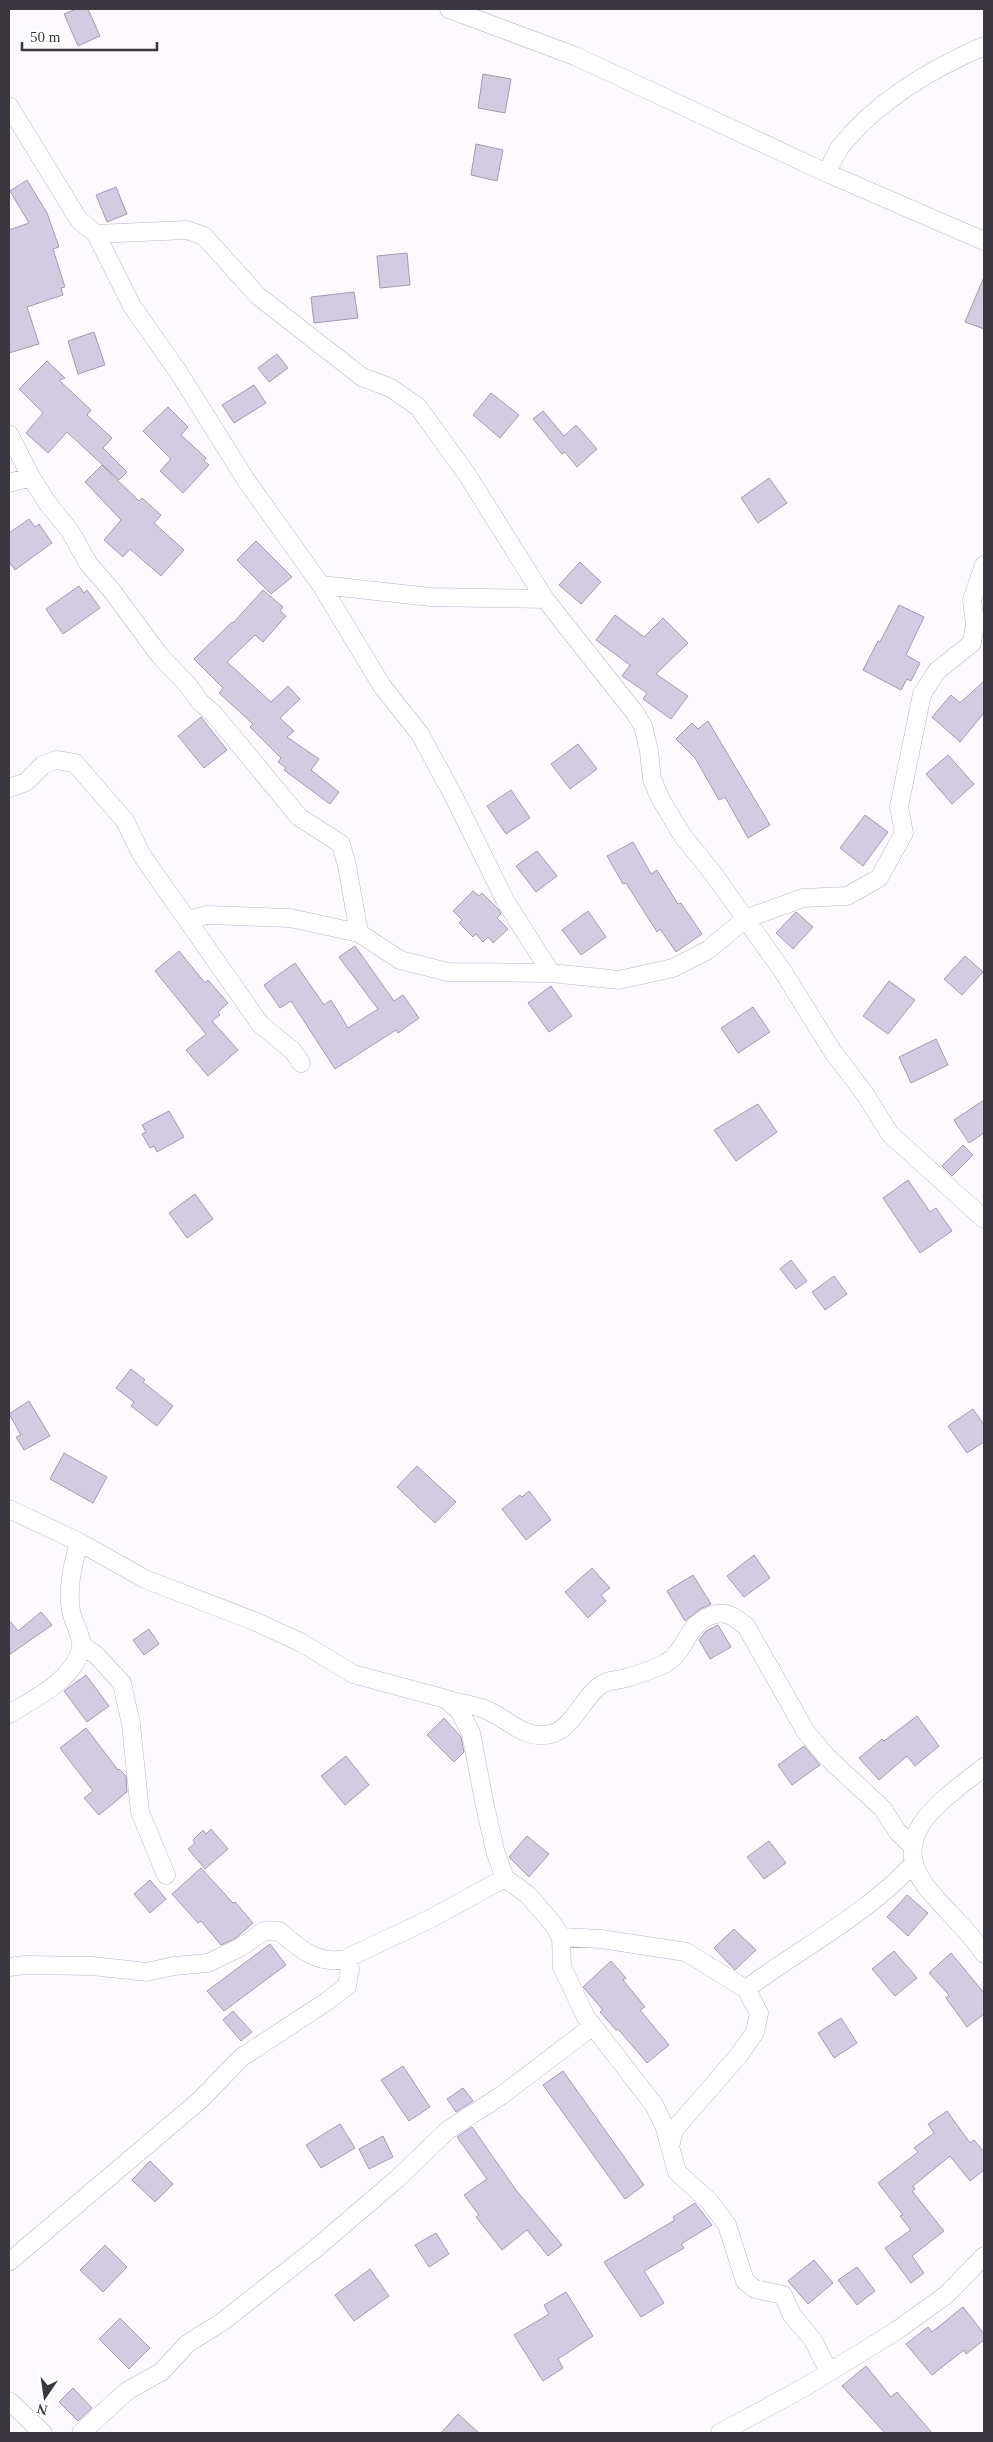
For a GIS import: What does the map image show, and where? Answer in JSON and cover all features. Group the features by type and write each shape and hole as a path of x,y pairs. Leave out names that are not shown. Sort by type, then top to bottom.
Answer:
{"street":[{"path":"449,9 575,56 827,173 984,240"},
{"path":"827,173 840,147 882,106 911,83 984,46"},
{"path":"9,106 79,220 96,234 132,306 179,373 246,480 321,585 382,686 420,734 454,797 506,902 551,973"},
{"path":"96,234 187,230 204,236 258,296 362,377 390,388 418,407 466,473 545,599 635,713 643,726 649,752 652,779 660,798 682,835 712,872 745,919 890,1134 984,1219"},
{"path":"9,434 31,477 52,509 70,531 88,563 112,590 160,656 188,685 200,702 214,714 299,817 341,844 347,866 359,934"},
{"path":"9,483 31,477"},
{"path":"188,920 207,915 290,918 359,934 400,960 448,972 551,973 619,980 673,968 708,950 745,919 803,898 847,896 879,878 904,833 900,807 922,694 937,670 972,643 975,623 972,600 984,565"},
{"path":"321,585 431,597 545,599"},
{"path":"9,788 26,782 43,764 56,760 75,763 125,821 141,854 260,1024 293,1051 301,1062"},
{"path":"9,1509 79,1542 145,1579 254,1621 302,1643 353,1674 485,1710 531,1735 554,1733 568,1723 590,1693 606,1681 626,1678 666,1662 680,1651 688,1632 703,1621 716,1614 731,1615 746,1626 806,1732 827,1757 882,1809 913,1855 921,1881 972,1936 984,1954"},
{"path":"9,1714 51,1690 78,1659 82,1646 71,1611 69,1578 79,1542"},
{"path":"82,1646 96,1655 122,1683 131,1724 140,1812 166,1875"},
{"path":"446,1699 460,1712 471,1732 496,1854 505,1878 528,1895 553,1924 561,1937 562,1967 586,2017 654,2105 664,2125 677,2172 709,2201 726,2225 745,2281 755,2289 783,2295 792,2315 813,2340 829,2372"},
{"path":"746,1989 896,1882 913,1855 916,1833 929,1814 984,1767"},
{"path":"9,1967 25,1965 92,1966 147,1972 174,1966 208,1963 241,1947 264,1931 279,1931 304,1952 333,1962 345,1959 428,1920 505,1878"},
{"path":"561,1937 601,1939 686,1952 746,1989 759,2013 755,2032 724,2072 679,2122 674,2130 670,2150"},
{"path":"9,2262 200,2101 242,2057 347,1986 350,1969 345,1959"},
{"path":"81,2433 127,2391 161,2372 187,2344 222,2322 315,2249 397,2179 448,2130 502,2095 593,2026"},
{"path":"720,2433 829,2372 896,2331 946,2295 984,2256"},
{"path":"9,2402 43,2433"}],"building":[{"path":"76,9 88,9 100,36 78,46 64,14"},
{"path":"483,74 511,79 505,113 478,108"},
{"path":"476,144 503,150 497,181 471,175"},
{"path":"27,180 47,213 59,247 53,249 65,287 61,288 63,295 27,307 39,344 9,353 9,230 29,223 10,191"},
{"path":"116,187 127,214 107,222 96,195"},
{"path":"407,253 410,285 380,288 377,256"},
{"path":"984,277 984,329 965,322"},
{"path":"354,292 358,318 314,323 311,297"},
{"path":"94,332 105,365 78,374 68,341"},
{"path":"277,354 288,368 269,382 258,368"},
{"path":"47,361 65,378 59,380 91,410 87,415 112,438 103,448 127,472 119,480 67,432 48,453 26,433 43,413 19,389"},
{"path":"254,385 266,403 234,423 222,405"},
{"path":"491,393 519,415 500,438 473,415"},
{"path":"168,407 188,427 181,435 206,458 204,461 209,465 183,493 160,471 171,459 143,431"},
{"path":"543,411 564,436 576,425 597,449 577,467 565,452 562,454 533,419"},
{"path":"102,465 139,501 142,498 161,515 154,523 184,550 161,576 130,549 123,557 104,540 121,520 85,482"},
{"path":"769,478 787,503 758,523 741,498"},
{"path":"29,519 35,527 39,524 52,543 15,570 9,562 9,533"},
{"path":"256,541 292,577 271,594 237,560"},
{"path":"580,562 601,582 581,604 559,585"},
{"path":"79,586 84,593 87,590 100,608 63,634 46,609"},
{"path":"263,590 283,607 280,611 286,616 263,642 255,635 227,662 271,702 288,686 300,699 280,718 294,731 287,737 319,759 311,770 339,792 330,804 284,770 286,768 278,762 281,758 250,727 253,724 219,693 223,688 194,659 233,623"},
{"path":"899,605 924,617 906,655 920,663 911,681 907,679 901,690 863,670"},
{"path":"615,615 644,637 663,618 688,643 656,674 688,696 671,719 643,699 647,693 622,676 630,665 596,640"},
{"path":"984,681 984,713 960,742 932,717 951,695 960,703"},
{"path":"201,717 227,750 204,768 178,736"},
{"path":"708,721 770,825 748,838 725,797 719,800 695,758 676,739 692,723 698,729"},
{"path":"578,744 597,769 570,789 551,764"},
{"path":"948,755 974,784 952,804 926,774"},
{"path":"511,790 530,818 506,834 487,806"},
{"path":"865,815 888,832 863,866 840,848"},
{"path":"633,842 651,874 657,870 678,904 681,903 702,934 676,952 660,929 657,932 626,883 623,884 607,856"},
{"path":"537,851 557,876 536,892 516,866"},
{"path":"473,891 479,896 482,893 499,910 501,914 497,918 508,929 493,943 488,937 483,942 476,934 473,937 459,923 462,920 453,911"},
{"path":"588,911 606,937 581,955 562,930"},
{"path":"796,912 813,927 793,949 776,933"},
{"path":"355,946 394,1001 403,995 419,1018 398,1033 396,1030 335,1069 291,1001 280,1008 264,985 295,963 324,1005 331,1000 348,1028 378,1009 339,957"},
{"path":"179,951 205,983 208,980 228,1003 218,1012 220,1015 212,1021 238,1050 208,1076 186,1050 206,1034 155,971"},
{"path":"965,956 983,972 962,995 944,979"},
{"path":"889,981 915,1000 888,1034 863,1016"},
{"path":"551,986 572,1016 549,1032 528,1003"},
{"path":"753,1007 770,1032 738,1053 721,1028"},
{"path":"936,1039 948,1065 911,1083 899,1057"},
{"path":"984,1100 984,1133 969,1143 954,1120"},
{"path":"758,1104 777,1132 736,1161 714,1130"},
{"path":"169,1111 184,1137 157,1152 154,1146 150,1148 142,1134 146,1132 142,1125"},
{"path":"963,1145 973,1155 952,1176 942,1166"},
{"path":"908,1180 930,1212 936,1208 952,1231 920,1253 883,1198"},
{"path":"195,1194 213,1219 187,1238 169,1213"},
{"path":"791,1260 807,1281 796,1289 780,1269"},
{"path":"834,1276 847,1294 825,1310 812,1292"},
{"path":"131,1369 145,1380 143,1382 173,1406 157,1426 131,1406 134,1402 116,1388"},
{"path":"29,1401 50,1436 24,1450 16,1437 21,1435 9,1414"},
{"path":"973,1409 984,1425 984,1442 967,1453 948,1426"},
{"path":"64,1453 107,1477 93,1503 50,1479"},
{"path":"417,1466 456,1502 435,1523 397,1487"},
{"path":"529,1491 551,1520 526,1540 502,1509 520,1495 522,1497"},
{"path":"754,1555 770,1578 744,1597 727,1576"},
{"path":"592,1568 610,1588 601,1595 606,1601 588,1618 565,1592"},
{"path":"693,1575 711,1604 700,1609 685,1621 667,1591"},
{"path":"41,1612 52,1625 9,1655 9,1620 18,1631"},
{"path":"718,1625 731,1647 710,1659 699,1640 706,1631"},
{"path":"149,1629 159,1644 144,1655 133,1640"},
{"path":"86,1675 109,1706 87,1722 64,1691"},
{"path":"917,1716 939,1746 915,1766 907,1756 879,1780 859,1758 882,1739 884,1741"},
{"path":"444,1718 461,1737 464,1752 454,1762 427,1735"},
{"path":"86,1728 118,1770 126,1776 127,1792 99,1815 84,1798 93,1791 60,1748"},
{"path":"804,1746 820,1765 792,1785 778,1765"},
{"path":"346,1756 369,1785 345,1805 321,1776"},
{"path":"211,1829 228,1849 205,1869 188,1849 195,1843 193,1840 203,1830 206,1834"},
{"path":"527,1836 549,1854 529,1877 509,1857"},
{"path":"769,1841 786,1863 764,1879 747,1857"},
{"path":"201,1868 253,1923 236,1938 221,1945 201,1921 198,1923 172,1894"},
{"path":"150,1880 166,1899 150,1913 134,1894"},
{"path":"907,1895 928,1913 908,1936 887,1917"},
{"path":"734,1929 756,1950 735,1970 714,1948"},
{"path":"270,1944 286,1965 224,2011 207,1991"},
{"path":"894,1951 917,1978 895,1996 872,1969"},
{"path":"951,1953 984,1993 984,2014 967,2027 946,1998 949,1995 929,1973"},
{"path":"611,1961 626,1978 623,1980 645,2007 640,2010 669,2045 647,2063 618,2029 616,2030 600,2012 603,2010 583,1987"},
{"path":"233,2011 252,2032 241,2041 223,2020"},
{"path":"841,2018 857,2043 834,2058 818,2033"},
{"path":"403,2066 430,2107 409,2121 381,2080"},
{"path":"563,2071 644,2185 625,2199 543,2085"},
{"path":"463,2088 473,2101 456,2112 447,2099"},
{"path":"947,2111 970,2143 974,2140 984,2152 984,2170 970,2181 950,2156 913,2186 915,2189 912,2191 944,2231 912,2256 924,2273 911,2283 885,2248 911,2230 900,2216 903,2215 878,2183 918,2152 914,2148 934,2133 928,2124"},
{"path":"340,2124 355,2148 321,2168 306,2145"},
{"path":"472,2127 516,2190 562,2245 548,2256 527,2230 502,2250 476,2217 479,2215 464,2195 487,2179 457,2137"},
{"path":"383,2136 393,2157 369,2169 359,2149"},
{"path":"150,2161 173,2184 155,2202 132,2180"},
{"path":"695,2203 712,2225 681,2244 684,2248 644,2271 664,2303 641,2317 604,2262 675,2220 673,2217"},
{"path":"436,2233 449,2254 429,2267 415,2245"},
{"path":"105,2245 127,2267 103,2292 80,2270"},
{"path":"814,2260 833,2283 808,2304 788,2281"},
{"path":"857,2267 875,2291 857,2305 838,2280"},
{"path":"370,2269 389,2296 354,2321 335,2295"},
{"path":"566,2292 593,2336 558,2359 563,2368 543,2381 514,2335 549,2314 544,2305"},
{"path":"963,2307 984,2334 984,2340 966,2354 964,2350 932,2375 906,2344 928,2327 932,2332"},
{"path":"120,2318 150,2348 129,2369 99,2339"},
{"path":"866,2366 891,2397 897,2392 932,2433 885,2433 842,2386"},
{"path":"73,2388 92,2408 78,2421 59,2402"},
{"path":"458,2414 479,2433 441,2433"}]}
